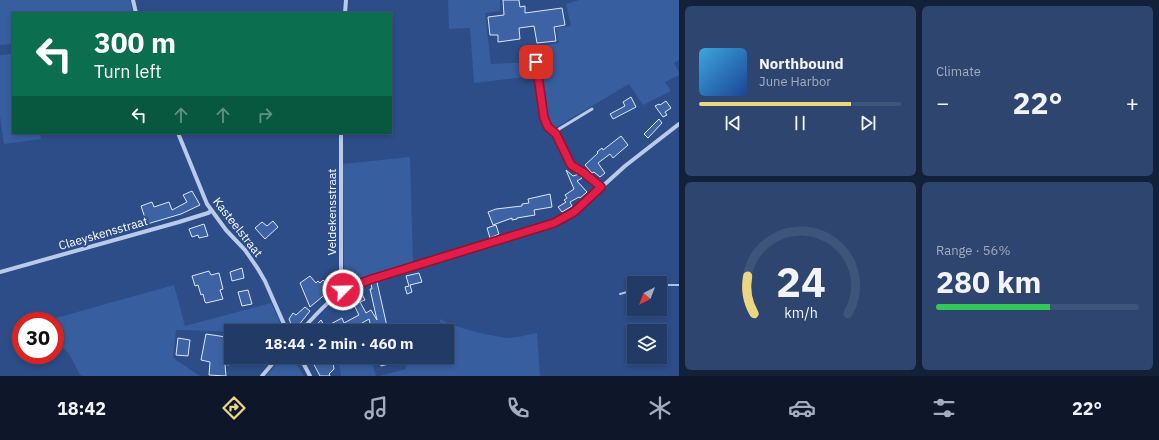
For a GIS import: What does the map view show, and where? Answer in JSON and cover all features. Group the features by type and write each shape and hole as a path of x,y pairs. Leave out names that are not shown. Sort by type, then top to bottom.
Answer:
{"street":[{"path":"133,0 136,12"},
{"path":"345,12 346,0"},
{"path":"308,324 327,303 343,290 372,279 554,223 574,212 624,166 679,124"},
{"name":"Kasteelstraat","path":"178,134 202,194 211,211 245,250 258,269 265,281 284,324"},
{"name":"Veldekensstraat","path":"341,134 341,279 343,290"},
{"name":"Claeyskensstraat","path":"0,272 208,214 211,211"},
{"path":"262,376 272,364"},
{"path":"304,364 310,376"}],"lane":[{"path":"536,62 544,118 548,127 556,134 571,165 584,173 601,187"},
{"path":"556,134 559,129 592,109"}],"shaded area":[{"path":"0,0 130,0 133,12 12,12 12,44 0,45"},
{"path":"448,0 500,0 500,11 485,13 491,64 533,62 535,76 474,83 470,28 449,29"},
{"path":"579,0 679,0 679,60 674,63 679,75 665,82 671,91 643,105 629,84 553,129 547,121 544,112 537,47 559,43 556,28 571,26 566,4"},
{"path":"12,54 12,134 40,134 41,139 4,144 0,116 0,55"},
{"path":"410,157 413,263 346,284 344,280 343,164"},
{"path":"174,285 185,326 271,303 281,324 224,324 224,332 176,330 173,358 200,376 83,376 80,375 69,354 64,348 64,316"},
{"path":"440,319 452,324 440,324"},
{"path":"454,325 484,334 509,338 537,333 540,376 379,376 406,369 406,364 454,364"},
{"path":"277,364 296,364 304,376 266,376"},
{"path":"339,364 372,364 376,376 341,376"}],"building":[{"path":"503,0 519,0 520,7 525,6 525,13 562,8 565,25 554,27 556,41 537,43 534,26 519,28 520,39 498,42 498,35 490,35 488,17 504,15"},
{"path":"631,97 636,107 613,119 610,114 625,106 623,102"},
{"path":"666,101 671,108 665,112 667,115 663,117 655,106"},
{"path":"659,119 662,123 648,138 644,134"},
{"path":"621,136 628,145 613,158 610,154 598,163 605,173 600,177 594,172 592,173 585,165 598,153 597,152 602,148 603,150"},
{"path":"566,170 573,176 580,174 582,178 577,181 587,192 580,198 579,197 570,202 572,206 562,212 558,207 566,202 564,200 567,198 565,195 574,189"},
{"path":"192,191 200,205 181,214 147,224 141,206 152,202 154,207 169,202 172,210 187,202 183,195"},
{"path":"550,194 552,207 534,210 535,215 512,220 512,218 493,225 488,212 496,209 522,206 522,204 529,203 528,199"},
{"path":"273,221 278,227 265,239 255,228 262,222 267,226"},
{"path":"204,224 208,236 199,238 198,235 192,237 189,229"},
{"path":"496,225 499,234 490,238 487,228"},
{"path":"242,268 244,278 232,281 230,272"},
{"path":"209,271 211,275 219,273 223,289 220,290 223,299 206,303 203,294 201,295 198,285 195,286 192,276"},
{"path":"419,273 422,282 410,285 412,292 407,294 405,287 409,286 406,276"},
{"path":"310,276 316,283 318,281 320,283 323,280 326,283 329,280 334,287 310,307 300,283"},
{"path":"377,282 386,324 370,324 369,319 360,324 331,324 342,318 344,323 359,315 353,303 357,301 353,294 360,290 365,300 360,302 366,313 371,310 377,320 370,289 372,289 371,283"},
{"path":"248,290 252,304 242,306 238,292"},
{"path":"305,307 310,311 300,324 291,324 289,319 293,313 296,315"},
{"path":"321,320 323,324 317,324"},
{"path":"206,334 224,337 224,364 226,376 209,375 210,362 201,360"},
{"path":"178,338 190,340 188,356 176,355"},
{"path":"314,364 333,364 334,369 329,374 330,376 320,376"}],"waterway":[{"path":"667,285 679,285"},
{"path":"620,294 627,292"}],"route":[{"path":"343,290 356,284 554,223 574,212 601,187 584,173 571,165 556,134 548,127 544,118 536,62"}]}
